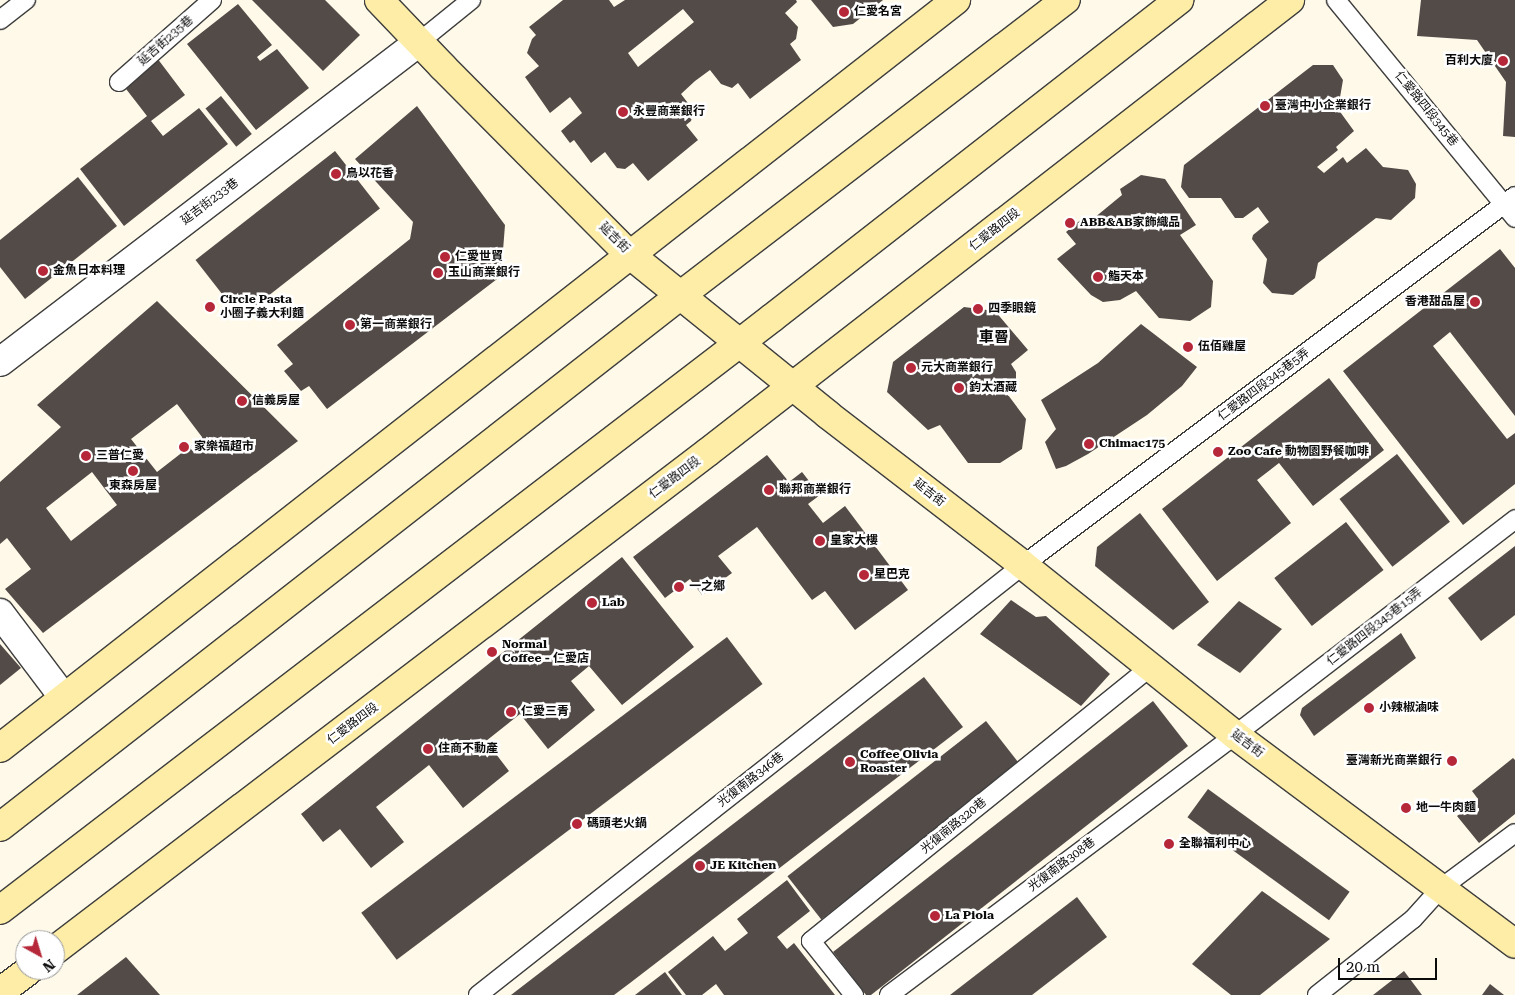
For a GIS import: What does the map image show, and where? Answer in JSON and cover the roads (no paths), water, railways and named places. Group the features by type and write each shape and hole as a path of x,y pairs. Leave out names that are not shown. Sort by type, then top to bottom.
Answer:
{"main road":[{"name":"延吉街","path":"379,0 629,254 793,386 1024,565 1235,735 1515,944"},
{"path":"0,748 956,0"},
{"path":"0,827 681,295 1066,0"},
{"path":"0,910 739,342 1179,0"},
{"name":"仁愛路四段","path":"65,942 793,386 1290,0"},
{"path":"0,992 16,980"}],"street":[{"name":"延吉街233巷","path":"0,362 419,42"},
{"path":"0,613 64,698"}],"lane":[{"path":"0,20 26,0"},
{"name":"延吉街235巷","path":"119,82 212,0"},
{"path":"419,42 471,0"},
{"name":"仁愛路四段345巷","path":"1336,0 1511,206"},
{"name":"仁愛路四段345巷5弄","path":"1024,565 1511,206"},
{"name":"仁愛路四段345巷15弄","path":"1235,735 1515,519"},
{"name":"光復南路346巷","path":"478,995 1024,565"},
{"name":"光復南路320巷","path":"854,995 811,942 1150,667"},
{"name":"光復南路308巷","path":"889,995 1235,735"},
{"path":"1316,995 1413,919 1441,888 1515,833"}],"place":[{"name":"仁愛名宮","path":"844,12"},
{"name":"百利大廈","path":"1503,61"},
{"name":"臺灣中小企業銀行","path":"1265,106"},
{"name":"永豐商業銀行","path":"623,112"},
{"name":"鳥以花香","path":"336,174"},
{"name":"ABB&AB家飾織品","path":"1070,223"},
{"name":"仁愛世貿","path":"445,257"},
{"name":"金魚日本料理","path":"43,271"},
{"name":"玉山商業銀行","path":"438,273"},
{"name":"鮨天本","path":"1098,277"},
{"name":"香港甜品屋","path":"1475,302"},
{"name":"Circle Pasta 小圈子義大利麵","path":"210,307"},
{"name":"四季眼鏡","path":"978,309"},
{"name":"第一商業銀行","path":"350,325"},
{"name":"伍佰雞屋","path":"1188,347"},
{"name":"元大商業銀行","path":"911,368"},
{"name":"鈞太酒藏","path":"959,388"},
{"name":"信義房屋","path":"242,401"},
{"name":"Chimac175","path":"1089,444"},
{"name":"家樂福超市","path":"184,447"},
{"name":"Zoo Cafe 動物園野餐咖啡","path":"1218,452"},
{"name":"三普仁愛","path":"86,456"},
{"name":"東森房屋","path":"133,471"},
{"name":"聯邦商業銀行","path":"769,490"},
{"name":"皇家大樓","path":"820,541"},
{"name":"星巴克","path":"864,575"},
{"name":"一之鄉","path":"679,587"},
{"name":"Lab","path":"592,603"},
{"name":"Normal Coffee - 仁愛店","path":"492,652"},
{"name":"小辣椒滷味","path":"1369,708"},
{"name":"仁愛三青","path":"511,712"},
{"name":"住商不動產","path":"428,749"},
{"name":"臺灣新光商業銀行","path":"1452,761"},
{"name":"Coffee Olivia Roaster","path":"850,762"},
{"name":"地一牛肉麵","path":"1406,808"},
{"name":"碼頭老火鍋","path":"577,824"},
{"name":"全聯福利中心","path":"1169,844"},
{"name":"JE Kitchen","path":"700,866"},
{"name":"La Piola","path":"935,916"}],"district":[{"name":"車罾","path":"994,338"}]}
